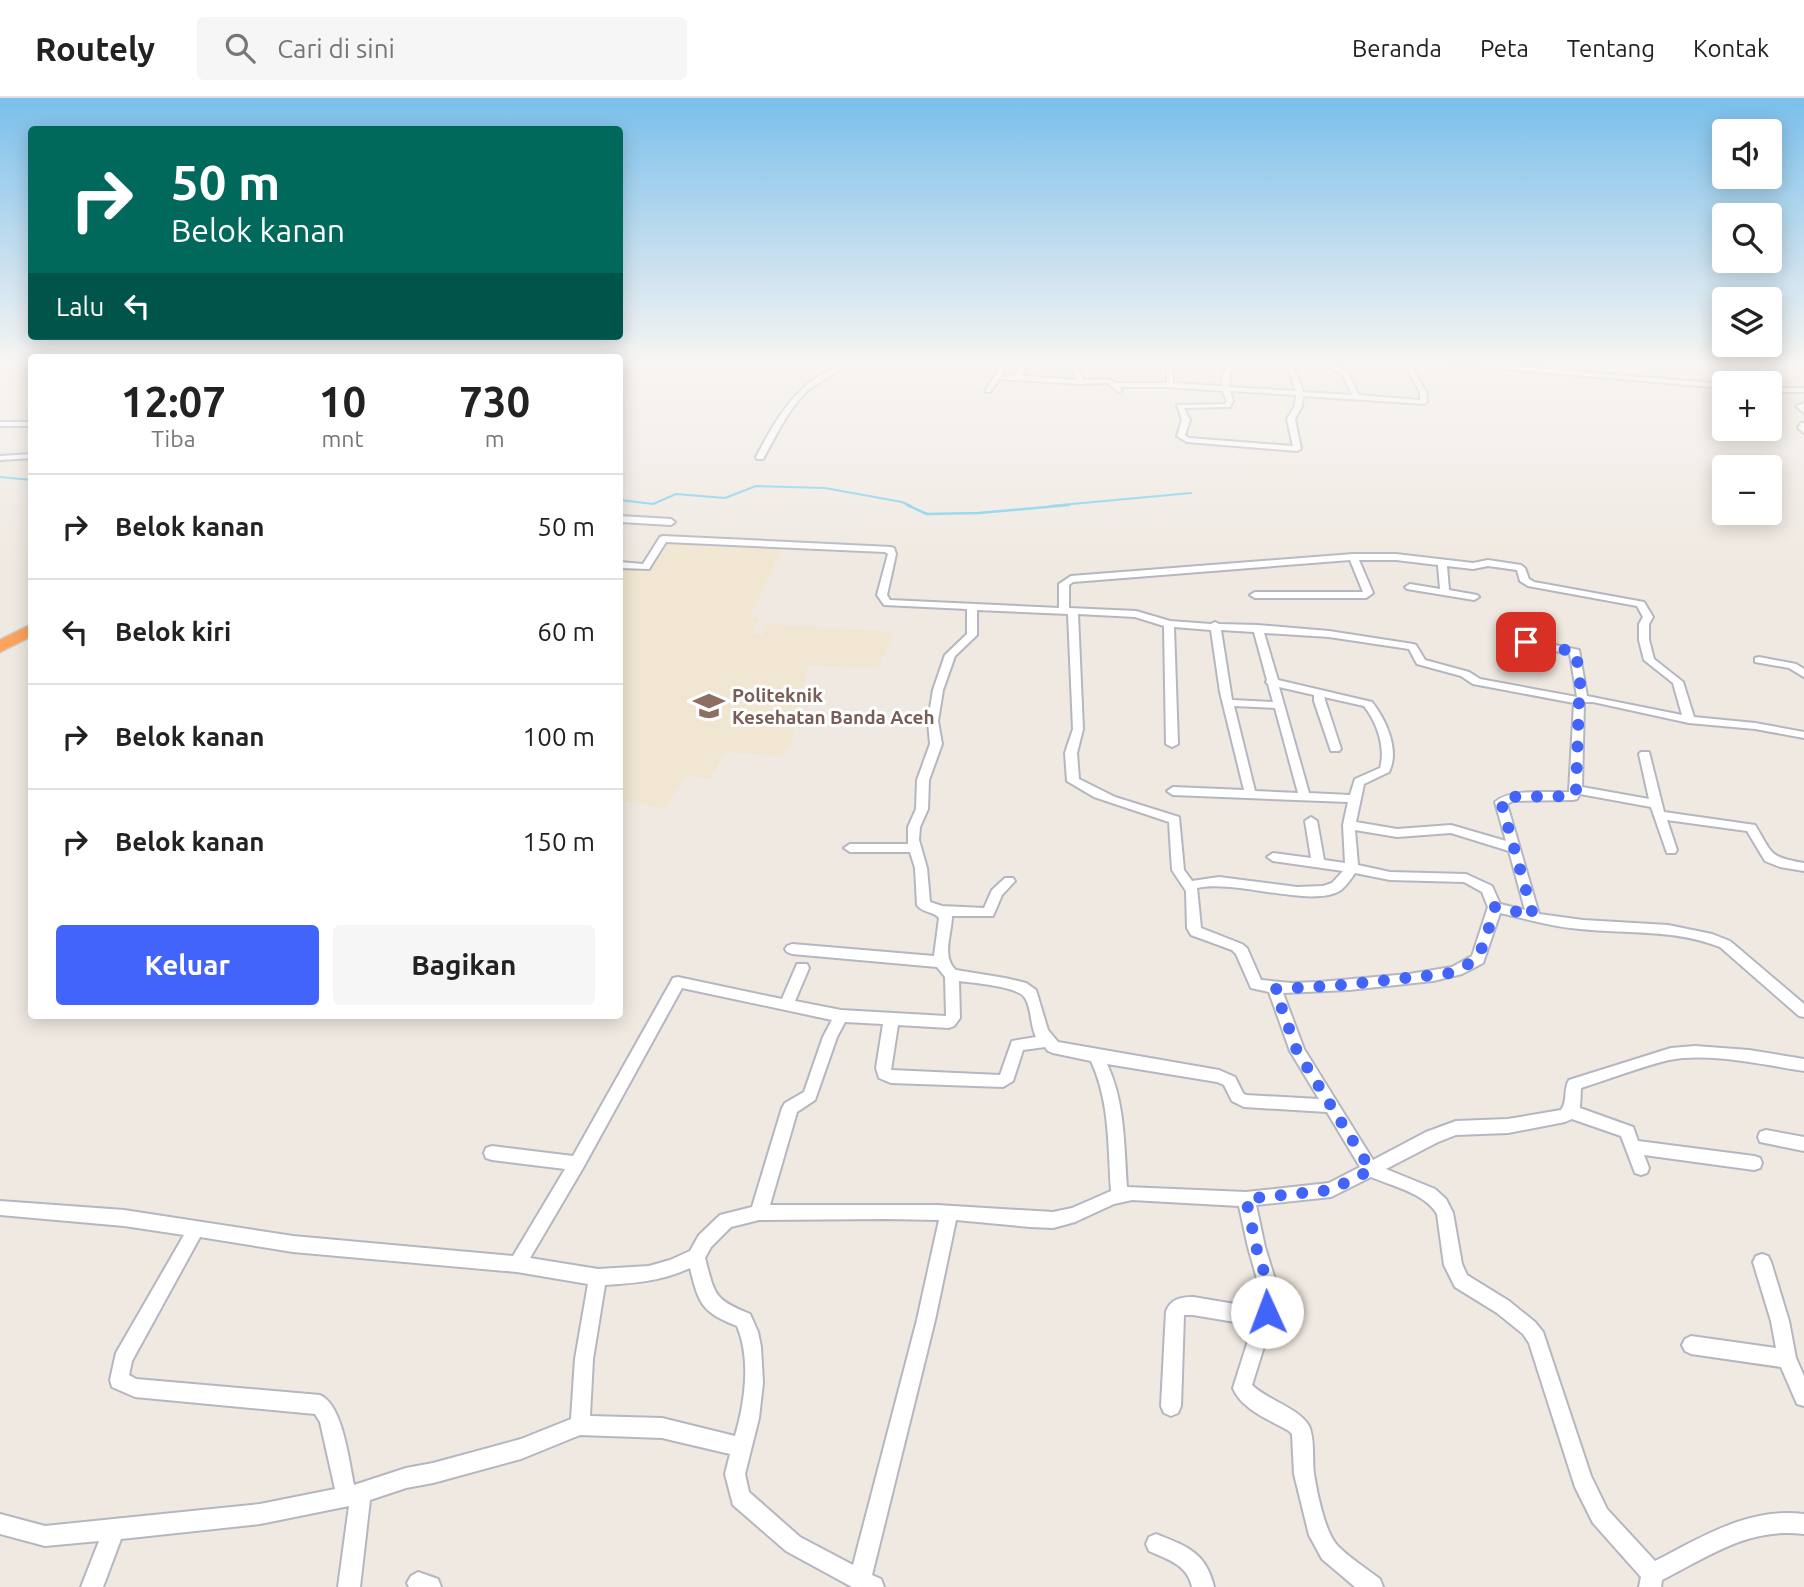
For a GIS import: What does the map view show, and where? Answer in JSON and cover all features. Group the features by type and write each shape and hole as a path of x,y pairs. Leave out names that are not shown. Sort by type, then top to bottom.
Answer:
{"highway":[{"path":"0,638 28,622"},
{"path":"0,647 28,631"}],"street":[{"path":"760,457 773,431"},
{"path":"1181,431 1182,438 1298,448 1294,431"},
{"path":"0,458 28,456"},
{"path":"623,519 671,522"},
{"path":"623,565 646,567 663,539 891,550 882,595 887,603 1136,614 1170,624 1329,634 1413,647 1421,662 1465,674 1477,682 1689,720 1755,726 1804,735"},
{"path":"1255,595 1366,595 1368,593 1353,557"},
{"path":"1273,857 1318,861 1390,876 1466,878 1487,889 1495,907 1478,959 1466,968 1451,973 1343,985 1275,989 1256,984 1240,949 1196,932 1192,890 1178,870 1175,820 1125,807 1088,791 1073,781 1071,753 1078,729 1064,584 1071,579 1353,557 1396,557 1516,566 1521,568 1525,581 1531,584 1641,604 1648,617 1644,624 1644,640 1649,660 1678,682 1689,720"},
{"path":"1442,562 1446,593"},
{"path":"1410,587 1474,597"},
{"path":"972,607 972,635 950,655 938,690 933,721 936,744 923,780 922,809 914,827 915,848 921,868 924,905 941,911 988,913 997,893 1009,881"},
{"path":"1170,624 1172,744"},
{"path":"1215,625 1228,703 1250,793"},
{"path":"1258,628 1304,794"},
{"path":"1526,642 1576,652 1580,700 1576,790 1573,796 1567,799 1502,799 1501,806 1533,915"},
{"path":"1759,660 1792,666 1804,674"},
{"path":"1189,886 1204,880 1221,880 1267,889 1328,889 1339,884 1352,868 1349,825 1359,782 1379,774 1389,758 1379,724 1368,704 1271,682"},
{"path":"1319,693 1319,701 1335,749"},
{"path":"1228,703 1278,705"},
{"path":"1645,754 1671,850"},
{"path":"1576,790 1752,828 1763,852 1769,858 1780,863 1804,867"},
{"path":"1173,791 1304,794 1354,799"},
{"path":"1311,821 1318,861"},
{"path":"1349,825 1397,833 1451,829 1514,848"},
{"path":"850,848 915,848"},
{"path":"1495,907 1563,923 1668,931 1714,940 1725,944 1804,1012"},
{"path":"941,911 946,916 941,962 945,971 952,975 1021,987 1031,994 1046,1041 1053,1047 1219,1076 1230,1081 1237,1097 1244,1101 1331,1106"},
{"path":"792,949 941,962"},
{"path":"786,1005 802,968"},
{"path":"517,1264 678,982 841,1016 891,1021 949,1022 953,1018 952,975"},
{"path":"1275,989 1297,1051 1371,1170 1429,1194 1440,1204 1446,1213 1453,1265 1461,1281 1503,1307 1537,1338 1582,1480 1600,1516 1651,1581 1763,1522 1786,1520 1804,1524"},
{"path":"760,1213 790,1108 810,1096 830,1037 841,1016"},
{"path":"891,1021 883,1068 884,1074 891,1077 1003,1081 1008,1077 1017,1045 1046,1041"},
{"path":"0,1208 124,1218 293,1244 517,1264 598,1277 649,1274 672,1268 696,1257 705,1241 726,1220 760,1213 949,1213 1014,1216 1034,1221 1078,1216 1119,1194 1246,1199 1331,1190 1432,1137 1456,1128 1508,1126 1565,1116 1573,1107 1573,1085 1576,1082 1671,1054 1749,1056 1804,1065"},
{"path":"1096,1056 1105,1072 1112,1098 1119,1194"},
{"path":"1569,1111 1627,1132 1642,1168"},
{"path":"1766,1137 1804,1144"},
{"path":"1633,1147 1754,1163"},
{"path":"492,1153 577,1163"},
{"path":"1246,1199 1258,1255 1269,1286 1269,1300 1242,1388 1253,1399 1296,1424 1301,1431 1304,1474 1320,1535 1329,1552 1372,1587"},
{"path":"696,1257 709,1303 719,1311 744,1320 751,1331 749,1426 735,1474 740,1497 793,1544 866,1584 949,1213"},
{"path":"195,1231 123,1359 119,1380 135,1388 320,1405 329,1418 354,1495 349,1587"},
{"path":"1762,1262 1780,1321 1787,1359 1804,1397"},
{"path":"579,1425 584,1359 598,1277"},
{"path":"1171,1406 1175,1311 1182,1306 1193,1306 1264,1318"},
{"path":"1691,1345 1787,1359"},
{"path":"0,1524 44,1536 260,1514 354,1495 406,1478 521,1449 579,1425 662,1428 741,1447"},
{"path":"92,1587 114,1529"},
{"path":"1156,1544 1190,1558 1197,1567 1203,1587"}],"shaded area":[{"name":"Politeknik Kesehatan Banda Aceh","path":"665,538 784,545 750,616 759,618 752,634 762,635 767,624 894,632 878,669 808,665 791,743 781,756 725,752 710,779 685,775 666,808 623,801 623,566 650,567"}],"waterway":[{"path":"0,477 28,480"},
{"path":"623,500 653,504 676,494 725,498 756,486 825,488 911,506"},
{"path":"1050,506 1191,493"},
{"path":"907,505 927,514 979,513 1069,505"}],"place":[{"name":"Politeknik Kesehatan Banda Aceh","path":"709,706"}],"route":[{"path":"1267,1312 1269,1286 1258,1255 1246,1199 1277,1198 1331,1190 1371,1170 1297,1051 1277,1001 1275,989 1343,985 1451,973 1466,968 1478,959 1495,907 1533,915 1501,802 1506,797 1567,799 1573,796 1576,790 1579,701 1582,699 1576,652 1526,642"}]}
